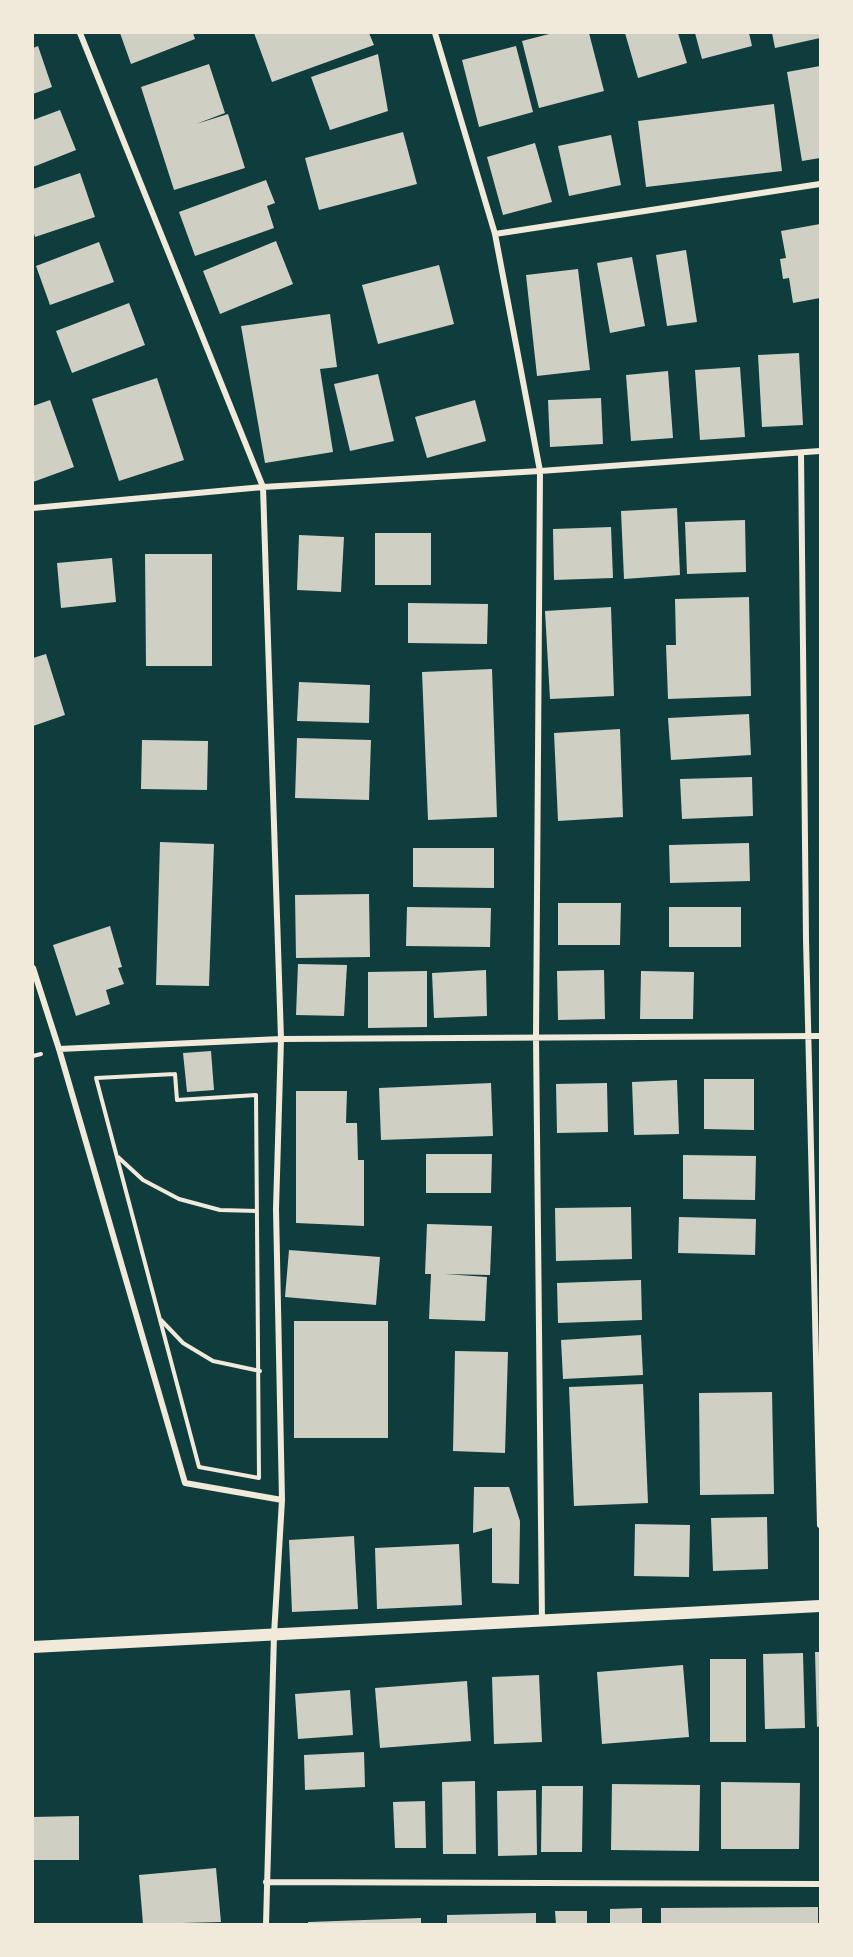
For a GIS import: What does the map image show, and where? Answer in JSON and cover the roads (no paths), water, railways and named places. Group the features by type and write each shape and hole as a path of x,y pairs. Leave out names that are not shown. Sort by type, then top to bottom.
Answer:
{"main road":[{"path":"33,1647 820,1606"}],"street":[{"path":"80,33 263,487 281,1039 276,1209 278,1375 282,1449 266,1924"},
{"path":"435,33 495,234 540,471 536,1037 542,1621"},
{"path":"495,234 820,184"},
{"path":"33,508 263,487 540,471 820,451"},
{"path":"801,453 808,1036 820,1525"},
{"path":"33,968 59,1049 186,1483 282,1500"},
{"path":"59,1049 281,1039 820,1036"},
{"path":"266,1882 820,1884"}]}
